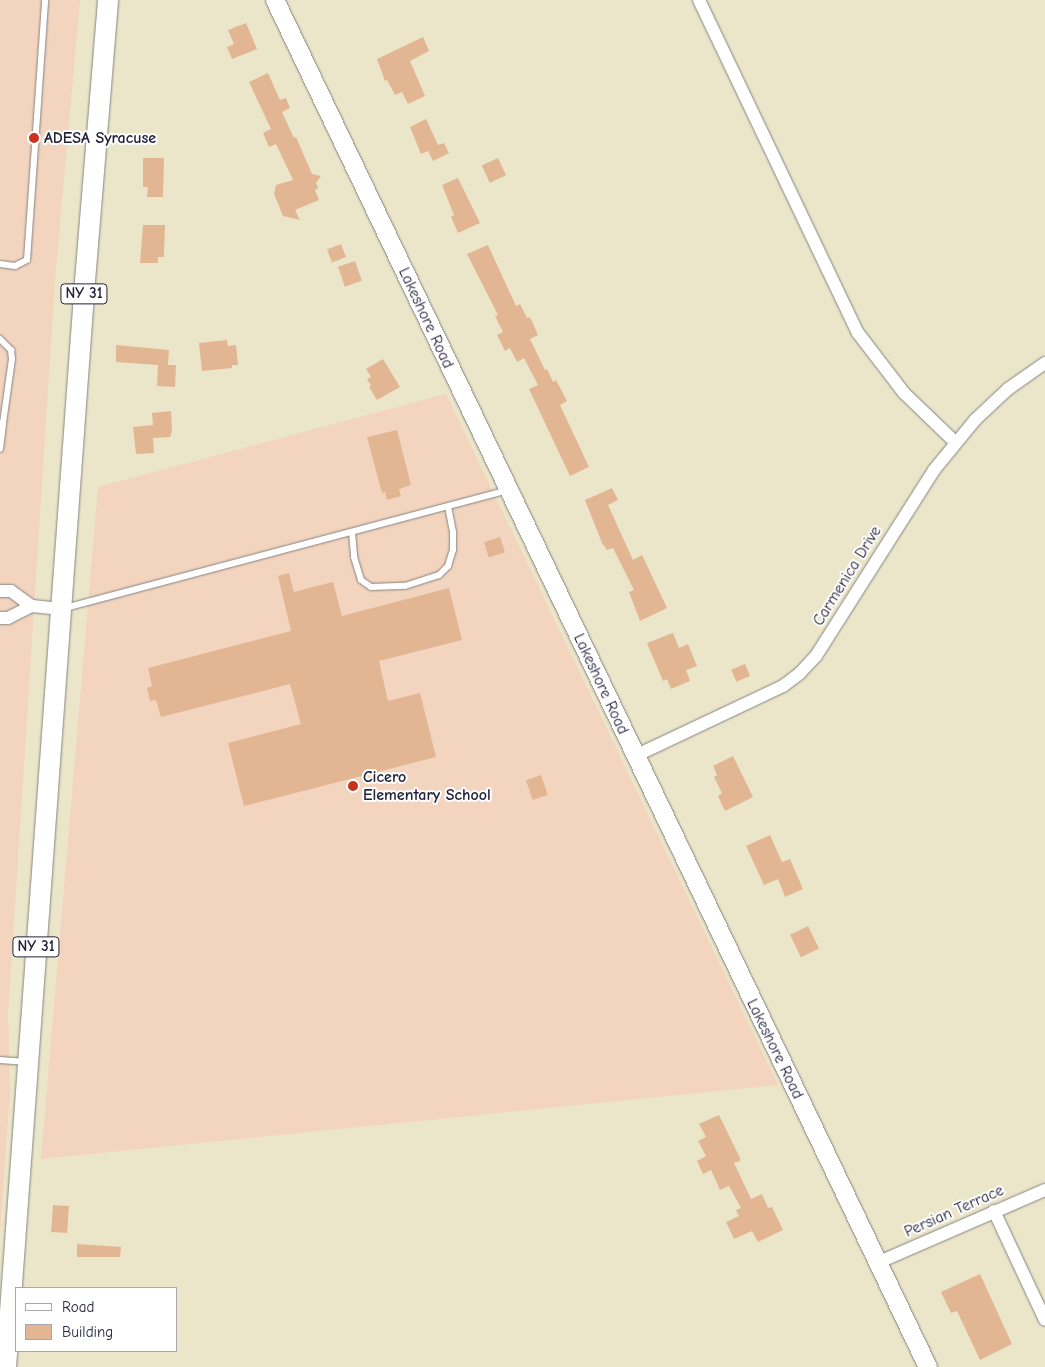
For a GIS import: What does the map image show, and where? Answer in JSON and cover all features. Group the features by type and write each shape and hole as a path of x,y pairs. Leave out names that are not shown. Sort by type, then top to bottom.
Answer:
{"main road":[{"name":"NY 31","path":"6,1367 60,610 108,0"}],"street":[{"name":"Lakeshore Road","path":"275,0 928,1367"},
{"path":"699,0 858,333 904,393 956,443"},
{"name":"Carmenica Drive","path":"635,756 783,686 800,673 816,656 934,470 975,420 1008,389 1045,362"},
{"path":"0,591 11,591 32,606 60,610"},
{"path":"0,618 8,618 32,606"},
{"name":"Persian Terrace","path":"877,1263 994,1210 1045,1190"},
{"path":"994,1210 1045,1320"}],"lane":[{"path":"0,264 15,266 27,260 45,0"},
{"path":"0,339 11,350 12,358 0,449"},
{"path":"60,610 508,490"},
{"path":"352,532 354,557 361,580 371,587 405,586 439,575 448,566 453,550 453,532 448,506"},
{"path":"0,1060 28,1062"}],"shaded area":[{"path":"0,0 80,0 55,280 8,1015 10,1091 0,1233"},
{"name":"Cicero Elementary School","path":"446,394 778,1085 41,1159 98,487"}],"building":[{"path":"246,23 257,49 232,59 227,47 234,44 228,30"},
{"path":"423,37 429,51 410,61 425,96 408,104 402,92 395,95 387,80 385,81 377,59"},
{"path":"268,73 280,100 286,98 290,108 282,112 294,138 296,137 312,174 321,176 316,183 318,188 315,190 319,200 295,210 300,220 283,216 274,194 276,185 293,180 276,144 269,147 263,133 271,129 249,82"},
{"path":"426,119 438,145 444,143 449,153 433,161 428,151 421,154 410,127"},
{"path":"143,158 164,158 163,197 147,197 148,187 143,187"},
{"path":"498,158 506,175 490,183 482,166"},
{"path":"458,178 480,223 458,233 451,217 454,215 442,185"},
{"path":"143,225 165,225 164,257 158,257 158,263 140,263"},
{"path":"341,244 346,257 332,262 327,249"},
{"path":"488,245 516,306 520,304 527,318 530,317 538,335 530,339 545,370 547,369 553,382 556,380 567,401 560,405 589,467 570,476 529,389 538,385 524,358 517,362 510,348 505,351 497,335 503,332 495,316 498,315 467,254"},
{"path":"355,261 362,281 345,287 338,267"},
{"path":"227,340 228,346 236,345 238,365 232,365 232,368 202,371 199,343"},
{"path":"116,345 169,350 168,365 176,365 175,387 157,386 158,365 116,362"},
{"path":"383,359 400,387 377,400 369,387 371,386 367,379 371,377 366,369"},
{"path":"171,411 172,431 170,437 153,438 154,453 136,454 133,427 153,425 152,413"},
{"path":"397,430 411,485 399,489 401,496 387,500 385,492 382,493 367,437"},
{"path":"612,488 618,500 608,505 633,560 642,555 667,608 640,621 629,592 634,590 613,548 607,550 602,543 585,500"},
{"path":"500,537 505,552 489,557 484,542"},
{"path":"289,573 294,592 333,582 342,616 449,588 462,640 379,661 388,701 420,693 436,757 244,806 228,743 301,724 290,684 161,717 156,700 150,701 147,688 152,686 148,668 291,631 278,576"},
{"path":"673,633 679,648 688,644 697,666 686,670 690,681 671,689 667,679 663,681 647,643"},
{"path":"745,664 750,676 736,682 731,670"},
{"path":"733,756 753,797 725,811 718,796 722,793 714,777 717,775 713,766"},
{"path":"541,775 548,795 533,800 526,780"},
{"path":"770,835 782,862 790,859 803,889 785,897 778,879 764,885 746,846"},
{"path":"808,926 819,948 801,957 790,935"},
{"path":"719,1115 740,1158 740,1161 734,1163 751,1199 762,1194 768,1208 772,1207 783,1230 758,1242 752,1231 734,1239 726,1222 739,1216 736,1210 741,1208 729,1186 720,1190 711,1170 703,1174 697,1161 706,1156 698,1141 706,1137 699,1124"},
{"path":"53,1205 69,1206 67,1233 51,1232"},
{"path":"77,1244 121,1247 120,1257 77,1257"},
{"path":"980,1274 1012,1344 980,1360 957,1311 951,1313 941,1292"}],"place":[{"name":"ADESA Syracuse","path":"34,138"},
{"name":"Cicero Elementary School","path":"353,786"}]}
